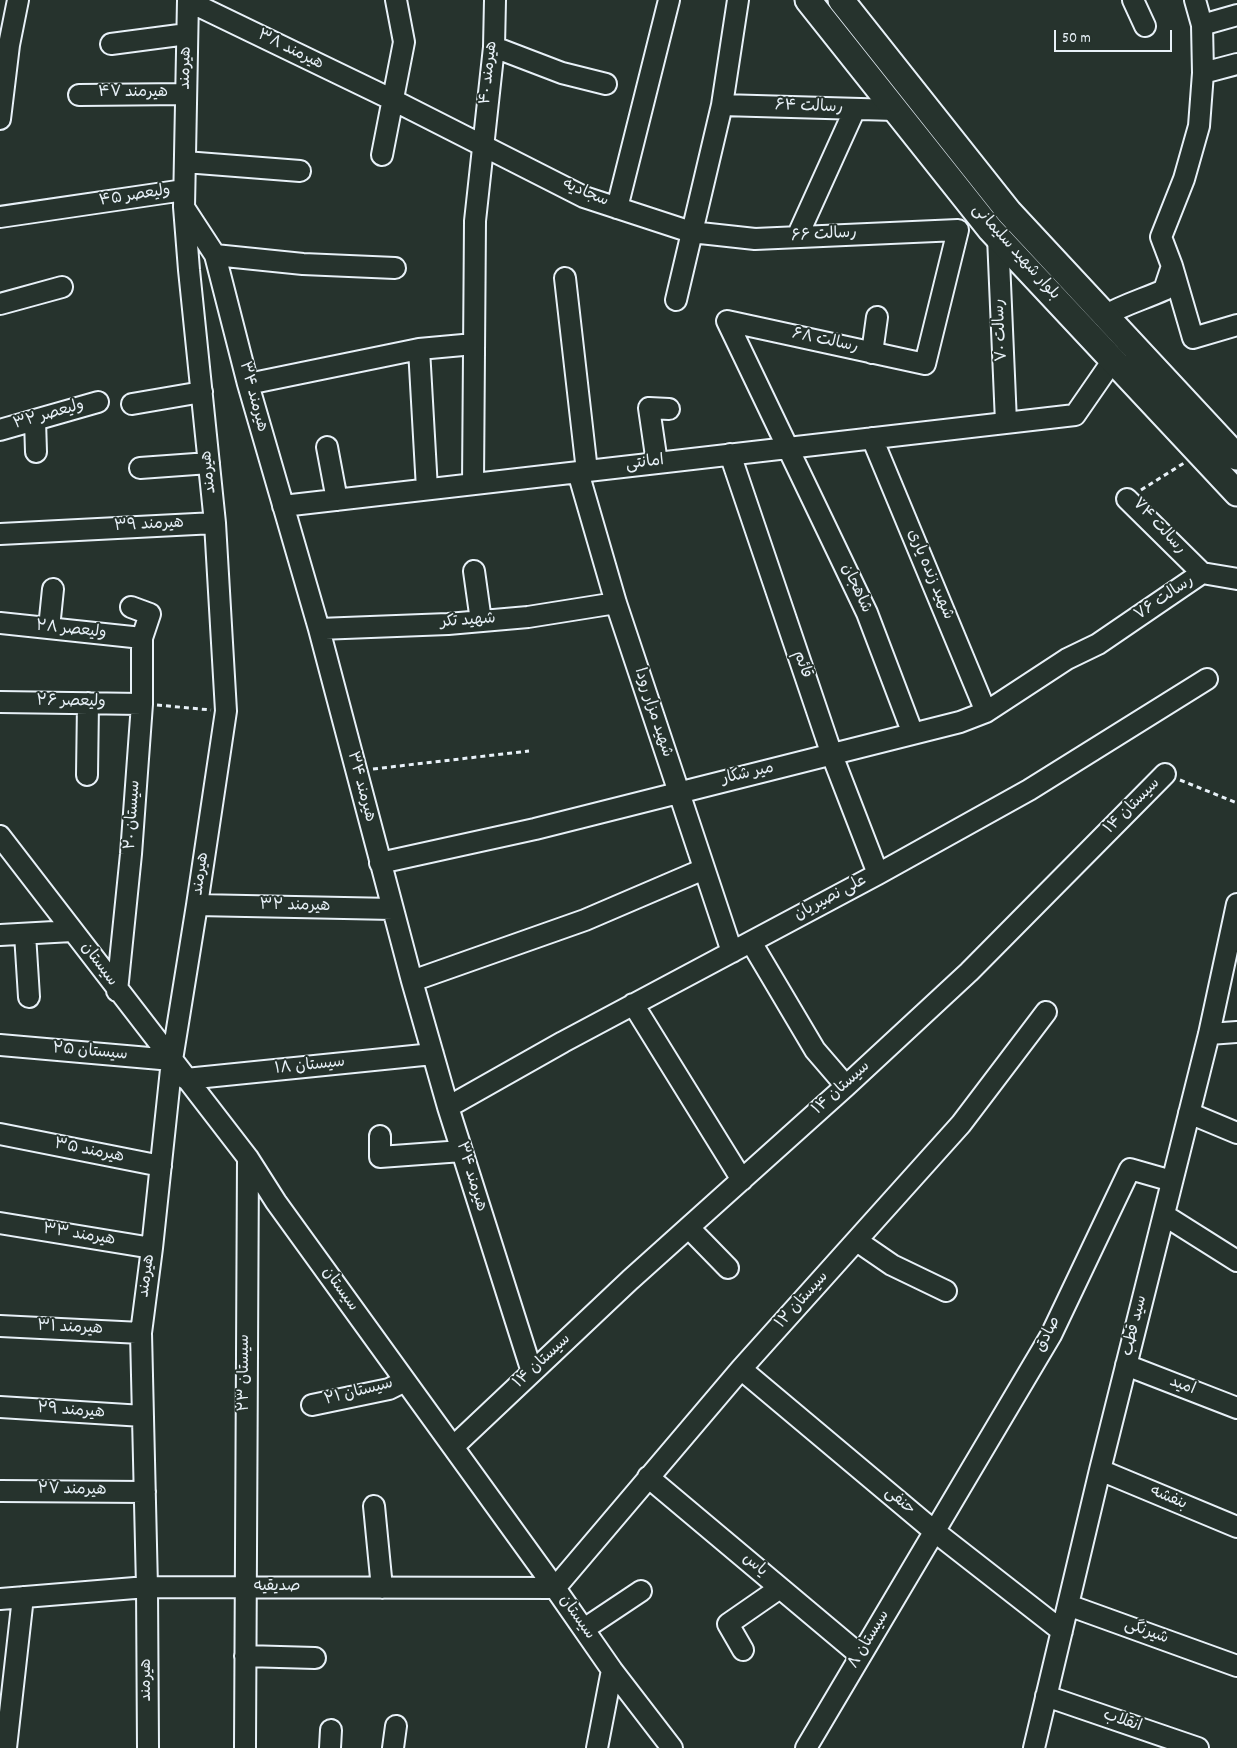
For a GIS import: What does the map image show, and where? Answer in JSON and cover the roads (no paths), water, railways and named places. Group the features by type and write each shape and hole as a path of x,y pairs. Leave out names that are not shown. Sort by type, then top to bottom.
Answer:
{"main road":[{"name":"بلوار شهید سلیمانی","path":"808,0 998,237 1237,493"},
{"name":"بلوار شهید سلیمانی","path":"842,0 1008,212 1237,457"}],"street":[{"path":"382,155 404,42 396,0"},
{"name":"هیرمند ۴۰","path":"473,484 475,221 494,47 495,0"},
{"path":"617,208 669,0"},
{"path":"676,300 722,105 738,0"},
{"path":"1133,0 1144,26"},
{"path":"1195,0 1202,25 1203,74 1199,126 1184,180 1161,237 1172,266 1193,338 1237,325"},
{"name":"هیرمند ۳۸","path":"188,1 483,145"},
{"name":"هیرمند","path":"148,1748 148,1587 141,1333 172,1060 226,711 216,523 184,198 188,1"},
{"path":"0,119 4,46 14,3"},
{"path":"1202,25 1237,15"},
{"path":"111,44 187,34"},
{"path":"494,47 562,73 606,84"},
{"path":"1203,74 1237,64"},
{"name":"هیرمند ۴۷","path":"79,95 186,94"},
{"name":"رسالت ۶۴","path":"722,105 895,110"},
{"path":"797,237 855,109"},
{"name":"سجادیه","path":"483,145 584,197 691,232"},
{"path":"186,162 300,171"},
{"name":"ولیعصر ۴۵","path":"0,218 86,205 184,198"},
{"name":"هیرمند ۳۴","path":"184,198 215,255 248,384 318,629 412,981 448,1107 532,1372"},
{"name":"رسالت ۶۶","path":"691,232 754,239 958,230"},
{"name":"رسالت ۶۸","path":"787,448 727,321 925,364 958,230"},
{"name":"رسالت ۷۰","path":"998,237 1006,422"},
{"path":"215,255 303,264 395,268"},
{"path":"1104,316 1122,306 1164,290 1172,266"},
{"name":"شهید مزار رودا","path":"565,278 583,471 616,603 732,952"},
{"path":"0,304 62,287"},
{"path":"872,353 877,318"},
{"path":"248,384 419,349 474,344"},
{"path":"419,349 427,489"},
{"name":"امانتی","path":"283,506 1075,415 1113,360"},
{"path":"132,404 202,392"},
{"name":"ولیعصر ۳۲","path":"0,430 98,402"},
{"path":"657,463 648,408 669,409"},
{"path":"35,420 36,452"},
{"name":"شهید زنده یاری","path":"872,438 986,712"},
{"path":"326,447 337,500"},
{"name":"شاهجان","path":"787,448 867,613 913,734"},
{"name":"قائم","path":"730,454 832,755 878,874"},
{"path":"140,468 209,463"},
{"name":"رسالت ۷۴","path":"1127,499 1202,573"},
{"name":"هیرمند ۳۹","path":"0,534 216,523"},
{"path":"474,571 481,621"},
{"name":"رسالت ۷۶","path":"1098,644 1202,573 1237,579"},
{"path":"49,628 53,589"},
{"name":"شهید تکر","path":"318,629 448,624 528,617 616,603"},
{"name":"سیستان ۲۰","path":"118,991 131,854 142,704 142,638 150,614 130,607"},
{"name":"ولیعصر ۲۸","path":"0,623 142,638"},
{"name":"میر شکار","path":"380,863 535,828 960,722 986,712 1067,659 1098,644"},
{"name":"علی نصیریان","path":"448,1107 563,1042 878,874 1029,790 1207,679"},
{"name":"ولیعصر ۲۶","path":"0,702 142,704"},
{"path":"87,775 88,703"},
{"name":"سیستان ۱۴","path":"453,1447 532,1372 969,972 1165,774"},
{"name":"سیستان","path":"0,836 248,1158 276,1202 555,1588 612,1670 672,1748"},
{"path":"412,981 585,920 704,869"},
{"name":"هیرمند ۳۲","path":"197,905 392,909"},
{"name":"سید قطب","path":"1034,1748 1100,1470 1209,1034 1237,908"},
{"path":"0,936 72,931"},
{"path":"24,934 29,997"},
{"path":"751,942 815,1050 846,1086"},
{"path":"633,1004 742,1180"},
{"name":"سیستان ۱۲","path":"555,1588 741,1369 961,1124 1046,1012"},
{"path":"1209,1034 1237,1032"},
{"name":"سیستان ۲۵","path":"4,1046 172,1060"},
{"name":"سیستان ۱۸","path":"186,1079 433,1054"},
{"path":"1189,1113 1237,1133"},
{"name":"هیرمند ۳۵","path":"9,1136 160,1166"},
{"path":"380,1136 380,1156 462,1150"},
{"name":"سیستان ۲۳","path":"245,1748 248,1158"},
{"name":"صادق","path":"934,1532 1051,1335 1130,1169 1172,1181"},
{"path":"1164,1215 1237,1261"},
{"name":"هیرمند ۳۳","path":"3,1223 152,1248"},
{"path":"689,1228 728,1268"},
{"path":"857,1241 892,1266 946,1291"},
{"name":"هیرمند ۳۱","path":"0,1326 141,1333"},
{"name":"امید","path":"1126,1365 1237,1408"},
{"name":"حنفی","path":"741,1369 934,1532 1062,1631"},
{"name":"سیستان ۲۱","path":"312,1405 389,1388 405,1381"},
{"name":"هیرمند ۲۹","path":"0,1407 143,1416"},
{"name":"بنفشه","path":"1100,1470 1237,1528"},
{"name":"یاس","path":"648,1477 860,1655"},
{"name":"هیرمند ۲۷","path":"0,1491 145,1492"},
{"path":"374,1506 382,1588"},
{"name":"سیستان ۸","path":"806,1748 934,1532"},
{"name":"صدیقیه","path":"0,1599 148,1587 555,1588"},
{"path":"743,1650 728,1624 780,1588"},
{"path":"584,1629 641,1591"},
{"path":"6,1748 23,1597"},
{"name":"شیرنگی","path":"1068,1605 1231,1664"},
{"path":"245,1656 315,1658"},
{"path":"597,1748 612,1670"},
{"name":"انقلاب","path":"1046,1696 1198,1748"},
{"path":"393,1748 396,1726"}]}
